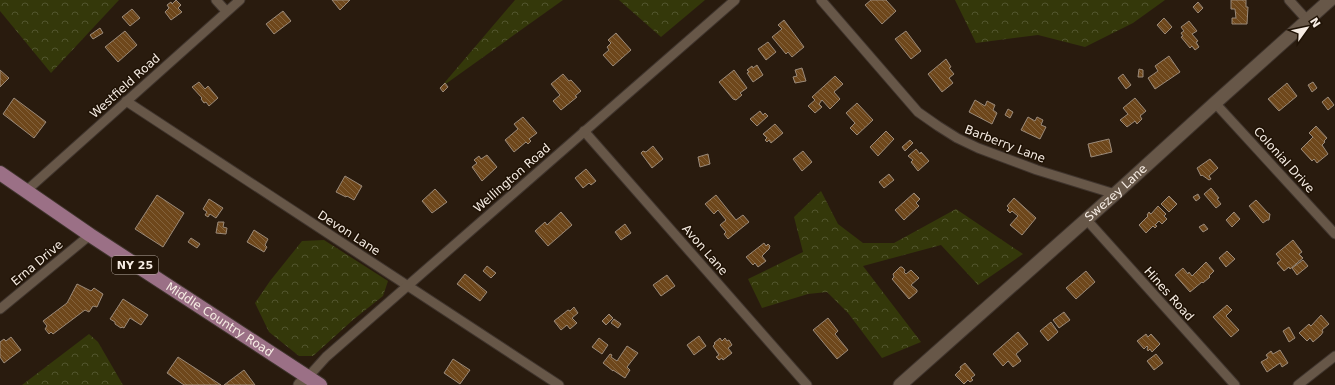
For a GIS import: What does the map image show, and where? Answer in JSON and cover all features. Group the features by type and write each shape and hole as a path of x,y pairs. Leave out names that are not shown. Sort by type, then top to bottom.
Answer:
{"main road":[{"name":"Middle Country Road","path":"0,173 309,382"}],"street":[{"path":"216,0 226,12"},
{"name":"Westfield Road","path":"26,191 240,0"},
{"name":"Wellington Road","path":"309,382 326,357 735,0"},
{"name":"Barberry Lane","path":"821,0 914,106 938,126 957,138 1008,160 1116,194"},
{"path":"1289,0 1308,21"},
{"name":"Swezey Lane","path":"900,385 1116,194 1330,0"},
{"name":"Devon Lane","path":"126,102 559,385"},
{"name":"Colonial Drive","path":"1215,103 1335,234"},
{"name":"Avon Lane","path":"584,131 807,385"},
{"name":"Hines Road","path":"1086,219 1235,385"},
{"name":"Erna Drive","path":"0,310 90,235"},
{"path":"1298,385 1335,356"}],"green space":[{"path":"0,0 119,0 51,73 0,11"},
{"path":"515,0 563,0 440,88"},
{"path":"619,0 705,0 661,37"},
{"path":"955,0 1165,0 1133,23 1085,47 1038,35 976,43"},
{"path":"821,191 838,224 863,243 894,243 956,209 1023,254 978,285 941,245 863,266 921,342 882,358 848,313 827,292 808,294 762,308 748,279 803,252 794,217"},
{"path":"324,240 388,281 383,296 354,319 313,356 299,356 269,332 255,303 270,281 302,241"},
{"path":"89,334 98,342 123,385 22,385"}],"building":[{"path":"176,0 181,5 178,8 182,12 171,20 165,12 169,8 167,5 171,2 172,4"},
{"path":"332,0 350,0 340,10"},
{"path":"871,0 886,0 896,11 882,24 865,5"},
{"path":"1231,0 1246,0 1246,7 1248,7 1247,24 1232,24 1232,18 1236,18 1235,9 1231,9"},
{"path":"1198,2 1203,8 1198,13 1193,7"},
{"path":"132,9 140,18 130,26 122,17"},
{"path":"283,11 291,21 274,34 266,24"},
{"path":"1164,18 1172,27 1165,34 1157,25"},
{"path":"784,20 804,47 792,57 788,52 786,54 772,37 782,29 778,25"},
{"path":"1189,21 1197,31 1192,34 1198,41 1196,42 1199,47 1195,50 1192,46 1190,48 1181,37 1183,36 1181,33 1184,31 1181,27"},
{"path":"100,28 103,33 93,39 90,35"},
{"path":"125,31 137,45 118,62 105,47"},
{"path":"906,31 921,51 911,59 895,39"},
{"path":"616,33 631,50 613,66 603,55 609,50 607,47 611,43 608,40"},
{"path":"768,42 776,52 766,60 758,49"},
{"path":"1169,56 1180,72 1155,89 1148,78 1158,71 1155,66"},
{"path":"946,59 951,67 949,68 954,74 949,78 953,83 942,92 928,74"},
{"path":"757,65 763,75 753,82 747,73 749,72 747,70 752,66 753,68"},
{"path":"802,68 806,81 795,83 793,77 797,76 795,70"},
{"path":"1139,69 1143,70 1143,77 1138,77"},
{"path":"0,70 9,78 0,87"},
{"path":"734,70 747,88 740,93 742,95 736,100 733,99 719,82"},
{"path":"563,74 581,91 575,96 577,97 561,110 553,101 560,95 551,84"},
{"path":"1123,74 1131,85 1126,89 1118,78"},
{"path":"835,76 843,84 834,92 840,99 830,109 822,100 819,104 822,107 815,113 808,106 815,100 812,97"},
{"path":"199,82 205,89 208,86 218,98 209,106 206,102 204,103 201,99 202,98 192,87"},
{"path":"1313,82 1317,88 1312,92 1308,85"},
{"path":"445,83 448,87 443,92 440,88"},
{"path":"1287,83 1297,96 1279,111 1268,99"},
{"path":"1328,97 1334,105 1328,110 1322,102"},
{"path":"14,98 46,122 34,138 3,114"},
{"path":"1135,98 1146,111 1140,116 1142,119 1137,124 1135,121 1127,127 1120,120 1128,114 1123,108"},
{"path":"975,100 985,106 987,101 995,105 993,110 997,113 992,124 969,112"},
{"path":"857,103 873,120 857,135 850,128 855,123 846,113"},
{"path":"1008,109 1013,112 1010,118 1005,115"},
{"path":"760,111 763,115 765,113 768,116 757,126 750,119"},
{"path":"523,117 537,133 529,139 531,141 528,144 526,142 514,152 505,140 518,129 514,124"},
{"path":"1028,117 1035,121 1037,117 1043,120 1041,125 1046,127 1040,139 1021,130"},
{"path":"775,124 783,133 771,143 769,140 767,142 765,140 767,138 763,134"},
{"path":"1316,126 1327,138 1322,145 1328,154 1317,163 1314,159 1312,161 1301,149 1313,137 1309,133"},
{"path":"886,131 894,139 878,156 870,147"},
{"path":"1109,139 1112,152 1091,157 1088,144"},
{"path":"910,140 913,143 905,151 902,147"},
{"path":"653,146 663,159 652,168 641,153 643,151 646,152"},
{"path":"916,149 929,161 918,171 911,162 913,160 908,156"},
{"path":"803,151 812,162 802,171 793,159"},
{"path":"708,154 710,164 700,167 698,157"},
{"path":"487,155 497,167 482,181 472,167 477,163 474,160 479,156 481,159"},
{"path":"1210,159 1218,168 1209,176 1211,179 1209,180 1202,175 1201,176 1197,168"},
{"path":"586,169 596,181 591,185 589,183 583,188 575,178"},
{"path":"889,174 894,180 884,188 879,182"},
{"path":"345,176 362,186 354,200 336,192"},
{"path":"1211,188 1219,198 1217,199 1221,204 1216,208 1204,194"},
{"path":"435,189 447,202 432,213 422,201"},
{"path":"914,193 920,199 916,203 919,206 904,220 895,210"},
{"path":"1198,194 1200,198 1196,201 1193,197"},
{"path":"157,195 184,213 163,247 135,229"},
{"path":"716,195 736,220 743,215 749,222 728,239 724,234 726,232 720,225 726,220 718,210 714,214 705,204"},
{"path":"1169,196 1177,204 1169,212 1161,204"},
{"path":"1014,198 1036,218 1022,235 1010,225 1018,216 1012,211 1010,213 1007,210 1009,208 1007,206"},
{"path":"209,199 223,208 216,218 210,214 208,217 205,215 207,212 203,209"},
{"path":"1256,200 1270,214 1269,220 1263,223 1249,206"},
{"path":"1158,206 1166,214 1164,216 1167,219 1162,224 1159,221 1155,225 1157,226 1155,228 1153,226 1146,233 1139,225 1148,216 1147,215 1149,212 1151,214"},
{"path":"561,212 572,225 548,246 535,231 545,222 547,225"},
{"path":"1234,212 1240,219 1232,227 1226,220"},
{"path":"218,222 224,222 223,227 227,228 226,234 216,233"},
{"path":"625,224 631,233 621,240 615,232"},
{"path":"1204,224 1208,229 1203,232 1199,227"},
{"path":"254,230 268,239 265,245 267,247 264,252 247,242"},
{"path":"191,238 200,244 197,248 188,242"},
{"path":"1293,240 1302,252 1299,254 1303,258 1290,269 1289,267 1284,271 1277,263 1281,260 1276,254"},
{"path":"764,243 766,246 768,244 770,246 762,256 766,261 758,267 755,263 753,265 746,257"},
{"path":"1227,251 1235,259 1226,267 1219,258"},
{"path":"1303,260 1308,266 1297,275 1292,268"},
{"path":"1206,262 1214,271 1209,276 1210,277 1190,292 1175,275 1183,268 1192,276"},
{"path":"487,266 496,273 491,278 483,271"},
{"path":"900,267 905,270 904,272 906,274 911,270 919,278 911,285 917,290 917,292 909,299 892,279 894,277 893,274"},
{"path":"1086,271 1095,282 1076,299 1066,288"},
{"path":"465,274 487,292 480,301 457,284"},
{"path":"667,275 675,286 661,296 653,285"},
{"path":"77,284 91,291 94,288 103,294 97,307 93,306 89,312 85,310 53,334 51,332 49,334 45,329 47,326 43,321 67,303"},
{"path":"123,299 148,315 141,325 130,318 124,328 121,328 110,319"},
{"path":"1227,305 1232,310 1226,316 1239,330 1231,337 1213,317"},
{"path":"574,307 578,313 572,318 577,323 570,329 567,325 561,330 554,321"},
{"path":"1064,312 1070,320 1059,328 1053,320"},
{"path":"609,314 613,318 606,325 602,321"},
{"path":"1321,315 1329,324 1322,330 1323,332 1321,335 1313,342 1310,338 1307,341 1299,333 1309,324 1311,326"},
{"path":"828,318 838,331 835,334 848,350 837,359 813,330"},
{"path":"614,319 621,324 618,328 611,323"},
{"path":"1051,322 1058,332 1048,341 1040,331"},
{"path":"1289,327 1295,338 1289,342 1283,331"},
{"path":"1018,332 1028,344 1016,354 1021,361 1013,367 1008,361 1003,366 993,354"},
{"path":"1146,334 1148,337 1151,334 1160,344 1152,352 1150,349 1148,351 1147,346 1144,349 1137,341"},
{"path":"699,336 706,346 694,355 687,345"},
{"path":"11,337 21,350 4,363 0,357 0,342 4,339 6,341"},
{"path":"599,338 608,345 602,354 592,347"},
{"path":"720,338 722,341 725,338 727,341 729,340 732,345 728,348 732,353 723,360 722,358 719,360 716,357 719,355 713,346 715,344 714,343"},
{"path":"627,346 638,353 627,367 630,370 625,378 603,363 610,354 612,355 611,357 617,361"},
{"path":"1280,350 1288,363 1282,367 1280,363 1267,372 1261,362 1268,358 1266,355 1271,351 1273,354"},
{"path":"1156,354 1163,363 1154,370 1147,361"},
{"path":"178,357 221,385 184,385 167,373"},
{"path":"453,359 470,370 460,384 444,373"},
{"path":"965,363 975,375 971,378 973,380 970,382 968,380 964,384 955,375 961,369 960,367"},
{"path":"244,370 255,385 224,385"}]}
